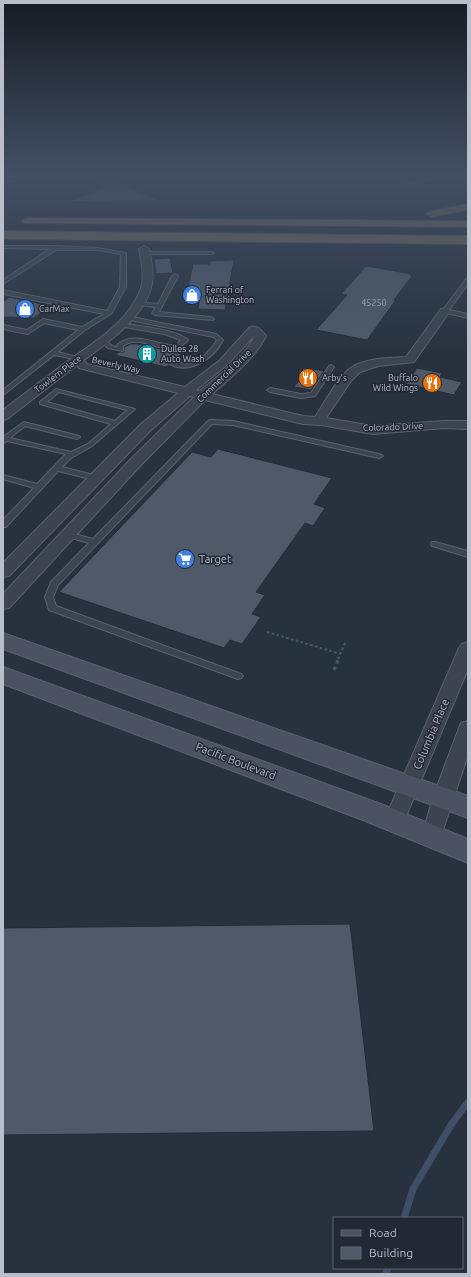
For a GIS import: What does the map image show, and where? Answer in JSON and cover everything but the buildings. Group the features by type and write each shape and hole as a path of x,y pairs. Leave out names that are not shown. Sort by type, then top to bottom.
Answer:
{"highway":[{"path":"3,235 353,240 468,240"},
{"path":"353,240 409,242 468,248"}],"main road":[{"path":"3,641 468,807"},
{"name":"Pacific Boulevard","path":"3,675 394,821 468,851"}],"street":[{"name":"Towlern Place","path":"3,416 124,322 139,304 146,287 148,278 144,251"},
{"path":"319,420 352,373 368,365 410,360 445,311"},
{"name":"Beverly Way","path":"78,359 83,366 199,390"},
{"name":"Colorado Drive","path":"199,390 303,420 319,420 345,426 375,430 442,425 468,425"},
{"name":"Commercial Drive","path":"3,572 145,428 199,390"},
{"name":"Commercial Drive","path":"3,604 199,390"},
{"name":"Columbia Place","path":"394,821 468,648"},
{"path":"432,836 443,797 468,728"}],"lane":[{"path":"3,247 98,249 124,253 123,287 109,313 83,329 3,393"},
{"path":"3,282 57,247"},
{"path":"144,251 212,253"},
{"path":"175,276 155,313 211,319"},
{"path":"468,280 445,311 468,316"},
{"path":"3,292 109,313"},
{"path":"139,304 160,306"},
{"path":"3,327 28,332 43,321 83,329"},
{"path":"102,340 110,347 121,350 120,345 129,340 138,340 172,348 178,346 185,340 172,335 141,329 124,322"},
{"path":"124,322 216,336 220,340 218,346 194,365 187,366 171,363"},
{"path":"129,340 141,329"},
{"path":"53,353 78,359"},
{"path":"270,390 301,396 313,395 331,367"},
{"path":"3,525 68,456 90,445 116,423 132,409 58,390 42,403 116,423"},
{"path":"238,676 52,608 50,597 54,584 210,422 233,423 379,456"},
{"path":"4,440 24,424 78,437"},
{"path":"4,440 73,454"},
{"path":"57,468 95,478"},
{"path":"3,477 39,487"},
{"path":"68,534 94,542"},
{"path":"435,544 468,554"}],"path":[{"path":"266,632 341,654"},
{"path":"334,670 346,641"}],"waterway":[{"path":"404,1217 413,1189 451,1125 468,1102"},
{"path":"386,1274 388,1269"}],"place":[{"name":"Ferrari of Washington","path":"192,295"},
{"name":"CarMax","path":"25,309"},
{"name":"Dulles 28 Auto Wash","path":"147,354"},
{"name":"Arby's","path":"308,378"},
{"name":"Buffalo Wild Wings","path":"432,383"},
{"name":"Target","path":"185,559"}]}
